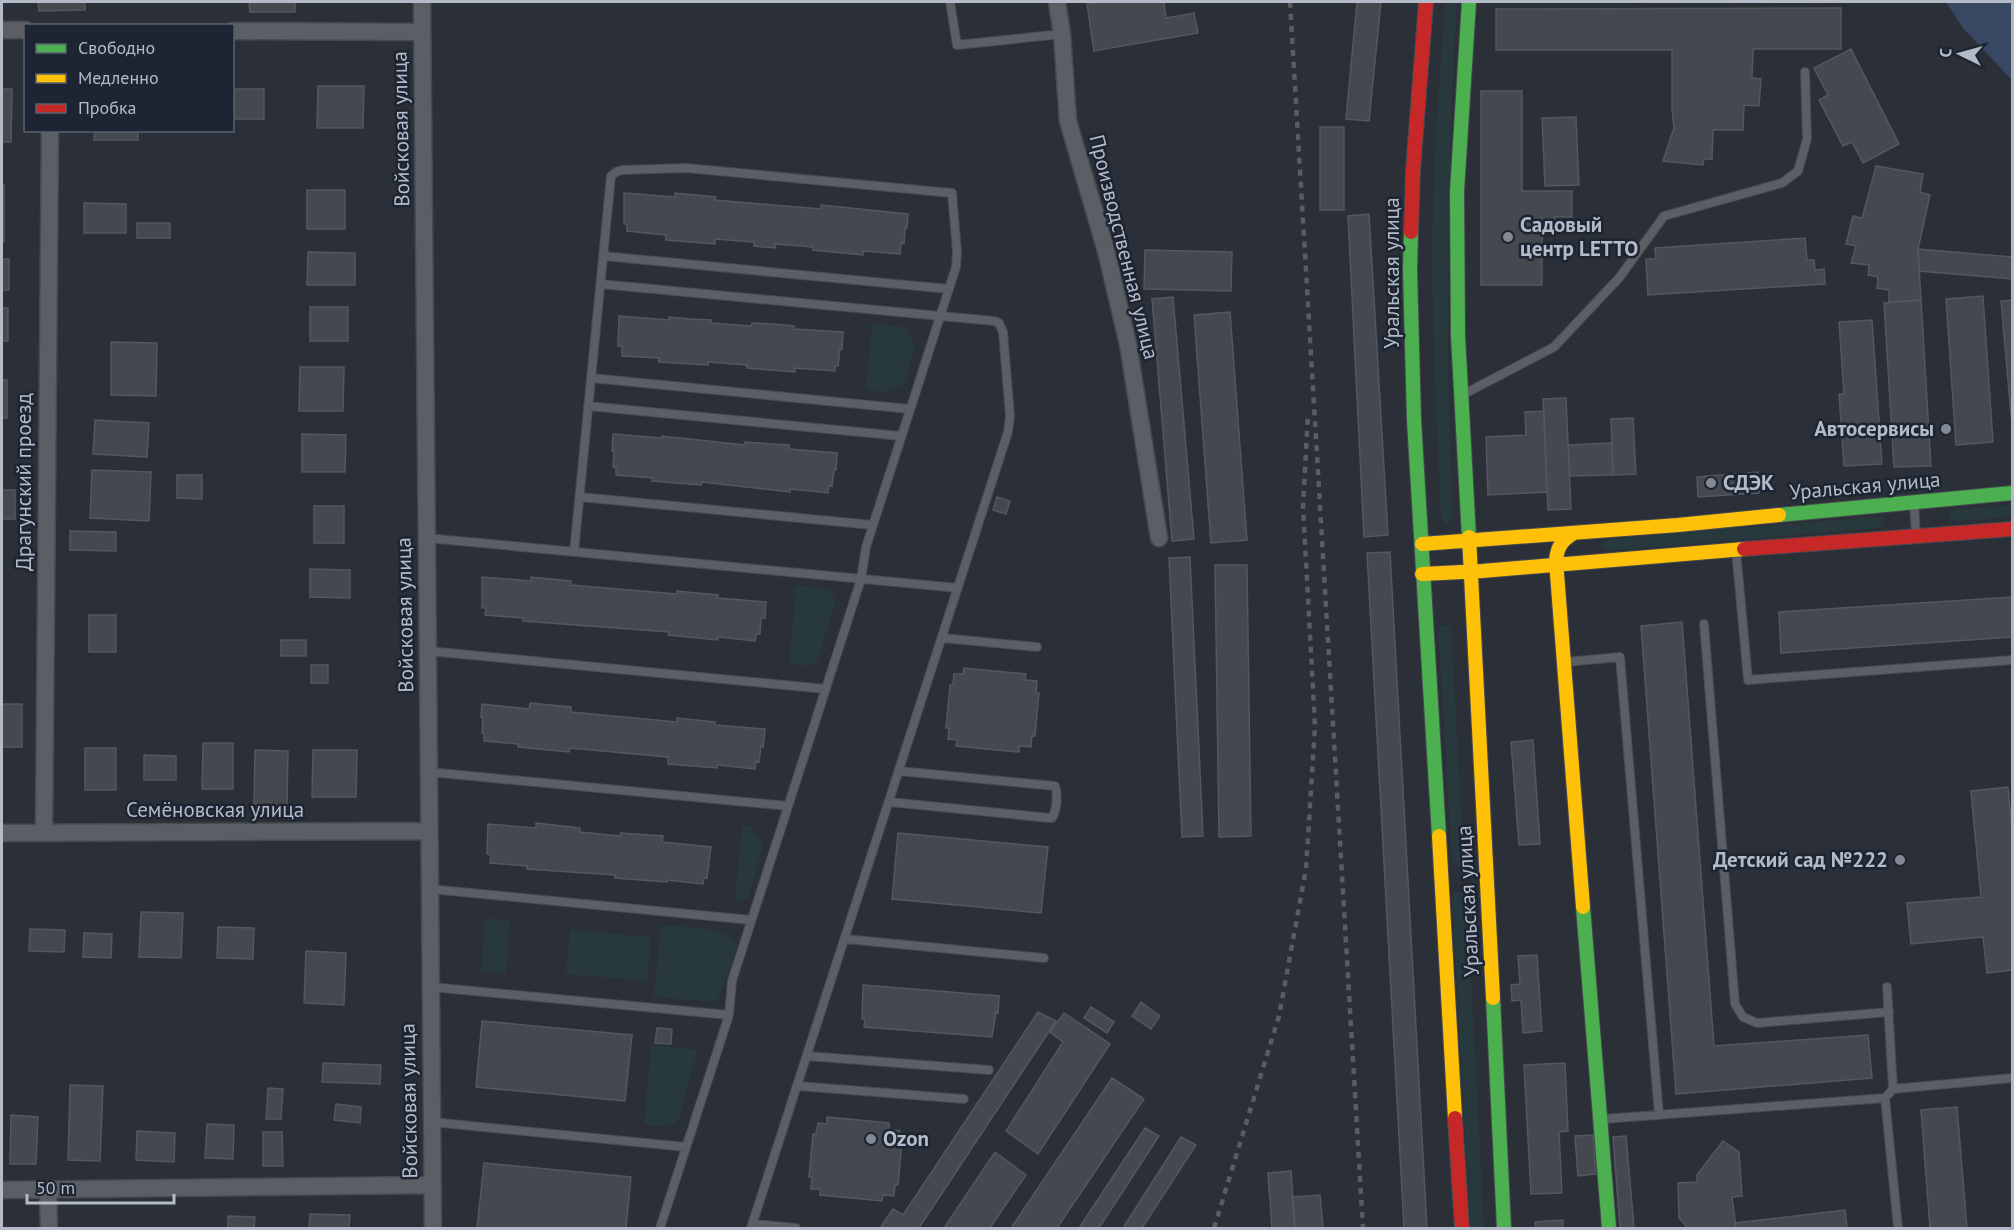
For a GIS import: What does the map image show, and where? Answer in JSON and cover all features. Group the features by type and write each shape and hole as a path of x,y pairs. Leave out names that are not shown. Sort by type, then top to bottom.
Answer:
{"main road":[{"name":"Уральская улица","path":"1426,2 1413,170 1410,270 1414,420 1462,1228"},
{"name":"Уральская улица","path":"1469,2 1457,191 1461,396 1484,790 1504,1228"},
{"name":"Уральская улица","path":"1422,544 1678,525 2013,493"},
{"path":"1422,574 1472,572 2013,529"},
{"path":"1574,533 1565,537 1559,544 1556,564 1557,584 1609,1228"},
{"path":"1557,584 1564,570 1576,562"},
{"path":"1530,566 1548,574 1557,584"}],"street":[{"name":"Войсковая улица","path":"422,2 433,1228"},
{"name":"Производственная улица","path":"1057,2 1062,34 1068,122 1106,251 1128,344 1159,538"},
{"path":"2,30 24,30"},
{"path":"234,31 422,32"},
{"name":"Драгунский проезд","path":"44,833 50,132"},
{"name":"Семёновская улица","path":"2,833 429,831"},
{"path":"2,1190 433,1185"},
{"path":"48,1190 49,1228"}],"lane":[{"path":"950,2 957,45 1062,34"},
{"path":"1461,396 1554,347 1619,278 1664,216 1782,183 1798,171 1807,139 1805,72"},
{"path":"574,552 611,176 616,172 686,168 952,193 958,260 866,547 861,579 732,981 729,1015 660,1228"},
{"path":"603,256 949,289"},
{"path":"600,284 994,321 1002,326 1010,416 1008,432 752,1226 796,1228"},
{"path":"591,378 910,409"},
{"path":"588,406 902,436"},
{"path":"580,496 873,525"},
{"path":"1914,502 1916,536"},
{"path":"427,538 958,588"},
{"path":"1736,550 1748,680 2013,660"},
{"path":"1704,624 1735,1004 1743,1017 1757,1023 1889,1012"},
{"path":"942,638 1037,647"},
{"path":"428,651 826,689"},
{"path":"1563,662 1620,657 1659,1115"},
{"path":"889,802 1050,818 1055,813 1057,788 1053,786 899,771"},
{"path":"429,772 788,806"},
{"path":"430,889 751,920"},
{"path":"845,939 1044,958"},
{"path":"431,987 729,1015"},
{"path":"1887,987 1893,1089"},
{"path":"807,1056 989,1070"},
{"path":"1599,1119 1885,1098 1893,1089 2013,1077"},
{"path":"798,1086 964,1099"},
{"path":"1885,1098 1898,1228"},
{"path":"432,1122 686,1147"}],"shaded area":[{"path":"1445,2 1457,2 1449,194 1448,323 1453,516 1449,524 1443,523 1441,514 1433,287 1433,196"},
{"path":"872,324 904,327 915,346 904,384 889,392 866,390"},
{"path":"2012,505 2012,517 1949,520 1950,512 1956,510"},
{"path":"1883,518 1883,525 1877,528 1608,551 1602,548 1603,543 1610,539"},
{"path":"796,586 825,589 834,596 836,601 818,659 809,665 789,664"},
{"path":"1451,625 1464,863 1458,867 1452,863 1438,626"},
{"path":"742,825 751,826 761,840 762,849 749,897 743,902 735,901"},
{"path":"1459,891 1464,892 1467,896 1484,1228 1470,1228 1452,896"},
{"path":"485,918 510,920 506,974 481,972"},
{"path":"661,925 704,928 727,935 733,940 735,951 718,1000 714,1002 654,997"},
{"path":"570,930 651,937 647,981 566,974"},
{"path":"651,1045 698,1050 679,1118 674,1125 666,1127 644,1125"}],"water":[{"path":"1946,2 2012,2 2012,80 1963,28"}],"building":[{"path":"38,2 85,2 85,10 39,11"},
{"path":"249,2 295,2 295,12 250,12"},
{"path":"1164,2 1166,18 1194,13 1198,33 1094,51 1087,4"},
{"path":"1357,2 1381,2 1369,121 1346,119"},
{"path":"1841,8 1841,49 1753,49 1752,78 1761,79 1759,106 1744,105 1743,130 1713,130 1712,159 1704,159 1703,165 1663,161 1674,128 1672,50 1496,50 1496,9"},
{"path":"1851,49 1899,144 1863,163 1852,142 1843,146 1819,100 1828,95 1814,68"},
{"path":"318,86 364,86 363,128 317,128"},
{"path":"2,89 12,89 11,142 2,142"},
{"path":"234,89 264,89 264,119 234,119"},
{"path":"1481,91 1522,91 1522,191 1572,191 1572,217 1555,217 1555,231 1542,231 1542,285 1481,285"},
{"path":"1576,117 1579,185 1545,186 1542,118"},
{"path":"1320,127 1344,127 1344,210 1320,210"},
{"path":"95,132 138,132 138,140 94,140"},
{"path":"1876,166 1923,174 1920,192 1930,195 1918,249 1921,300 1889,302 1889,290 1877,288 1878,277 1868,275 1869,265 1851,263 1856,246 1846,244 1853,216 1862,218"},
{"path":"2,185 4,185 4,242 2,242"},
{"path":"307,190 345,190 345,229 307,229"},
{"path":"624,193 675,197 675,193 716,197 715,200 821,209 821,205 908,214 907,228 905,228 904,244 901,243 900,254 863,251 863,255 775,244 775,248 754,246 754,242 715,239 715,244 666,240 666,235 627,231 627,224 624,224"},
{"path":"84,203 126,204 126,233 84,233"},
{"path":"1369,214 1388,535 1364,537 1348,216"},
{"path":"137,223 170,223 170,238 137,238"},
{"path":"1805,238 1807,260 1814,260 1815,270 1824,269 1825,284 1648,295 1646,259 1656,259 1655,248"},
{"path":"1918,249 2012,257 2012,279 1919,271"},
{"path":"1145,250 1232,252 1231,291 1144,289"},
{"path":"308,252 355,253 355,285 307,285"},
{"path":"2,259 9,259 9,290 2,290"},
{"path":"1983,296 1993,442 1956,445 1946,299"},
{"path":"1173,297 1194,539 1172,541 1152,299"},
{"path":"1921,300 1931,466 1894,467 1884,303"},
{"path":"2012,300 2012,426 2001,301"},
{"path":"310,307 348,307 348,341 310,341"},
{"path":"2,308 8,308 8,341 2,341"},
{"path":"1230,312 1247,540 1211,543 1194,315"},
{"path":"619,316 669,320 669,317 711,320 711,323 751,326 752,323 773,324 794,326 794,329 843,332 842,349 840,349 838,366 835,366 835,371 795,368 795,372 708,362 708,365 659,362 659,358 622,356 622,346 618,346"},
{"path":"1872,320 1882,464 1844,466 1839,394 1844,394 1839,322"},
{"path":"111,342 157,343 156,396 111,395"},
{"path":"300,367 344,367 343,411 299,411"},
{"path":"2,380 7,380 7,418 2,418"},
{"path":"1566,398 1571,509 1548,510 1543,399"},
{"path":"1544,411 1547,492 1488,495 1486,437 1526,435 1525,412"},
{"path":"1633,418 1636,474 1613,475 1611,419"},
{"path":"95,420 149,423 147,457 93,454"},
{"path":"302,434 346,435 345,472 302,472"},
{"path":"613,434 662,438 662,436 745,445 745,442 789,445 789,449 837,453 836,470 834,470 832,486 829,485 828,493 790,489 790,492 702,482 701,485 652,481 653,478 616,475 616,468 613,467"},
{"path":"1612,443 1613,475 1570,476 1568,445"},
{"path":"92,470 151,472 149,521 90,518"},
{"path":"1758,472 1759,493 1698,497 1697,477"},
{"path":"177,475 202,475 202,499 177,498"},
{"path":"2,490 15,490 15,519 2,519"},
{"path":"997,497 1010,501 1006,514 993,510"},
{"path":"314,506 344,506 344,543 314,543"},
{"path":"70,531 116,532 116,551 70,550"},
{"path":"1390,552 1427,1228 1404,1228 1367,553"},
{"path":"1190,557 1203,836 1182,837 1169,558"},
{"path":"1215,565 1247,565 1251,836 1219,837"},
{"path":"310,569 350,570 350,598 310,597"},
{"path":"482,577 531,581 531,577 571,581 571,585 718,595 717,598 766,602 765,618 761,618 760,634 756,634 755,641 718,637 718,640 668,635 669,632 523,621 523,618 485,615 486,608 482,608"},
{"path":"2012,597 2012,637 1781,653 1779,612"},
{"path":"89,615 116,615 116,652 89,652"},
{"path":"1682,622 1714,1046 1868,1035 1872,1078 1676,1094 1641,626"},
{"path":"281,640 306,640 306,656 281,656"},
{"path":"311,665 328,665 328,683 311,683"},
{"path":"964,668 1026,674 1025,680 1037,681 1036,693 1039,693 1035,736 1032,736 1031,747 1019,746 1019,752 956,746 957,740 948,739 949,728 946,728 950,685 953,685 954,674 963,674"},
{"path":"530,703 571,707 571,712 677,722 677,718 715,722 715,725 765,729 763,747 761,746 759,762 756,761 755,769 717,765 717,768 668,764 668,757 570,748 569,752 484,741 482,704 529,709"},
{"path":"2,704 22,704 22,747 2,747"},
{"path":"1533,740 1540,844 1519,845 1511,742"},
{"path":"203,743 233,743 233,789 202,789"},
{"path":"85,748 116,748 116,790 85,790"},
{"path":"255,750 288,751 287,805 254,804"},
{"path":"313,750 357,750 356,797 312,797"},
{"path":"144,755 176,756 176,780 144,780"},
{"path":"2008,787 2012,821 2012,970 1987,973 1983,937 1911,944 1907,903 1981,897 1971,791"},
{"path":"536,823 580,828 580,832 620,836 621,833 663,836 662,842 711,847 707,878 704,878 703,884 667,880 667,882 615,878 615,875 527,869 527,866 490,863 491,855 487,854 488,824 536,828"},
{"path":"898,833 1048,847 1041,913 892,899"},
{"path":"141,912 183,913 181,958 139,957"},
{"path":"218,927 254,928 253,959 217,958"},
{"path":"30,929 65,930 64,952 29,951"},
{"path":"84,933 112,934 111,958 83,957"},
{"path":"306,951 346,953 344,1005 304,1003"},
{"path":"1537,955 1542,1031 1523,1033 1521,1000 1512,1001 1511,985 1520,984 1518,956"},
{"path":"863,985 999,996 998,1013 996,1012 992,1037 864,1027 865,1019 862,1019"},
{"path":"1141,1002 1160,1016 1151,1029 1132,1016"},
{"path":"1091,1007 1114,1022 1107,1033 1084,1018"},
{"path":"1038,1012 1056,1021 919,1228 880,1228 893,1209 903,1215"},
{"path":"1064,1013 1110,1044 1038,1154 1006,1131 1063,1042 1050,1032"},
{"path":"482,1021 632,1035 625,1101 476,1087"},
{"path":"657,1028 672,1029 671,1044 655,1043"},
{"path":"323,1063 381,1065 380,1084 322,1082"},
{"path":"1565,1063 1568,1131 1559,1132 1562,1193 1531,1194 1524,1065"},
{"path":"1112,1078 1144,1099 1057,1228 1011,1228"},
{"path":"70,1085 103,1086 100,1161 68,1160"},
{"path":"268,1088 283,1089 281,1119 266,1119"},
{"path":"336,1104 361,1107 360,1123 334,1120"},
{"path":"1957,1107 1967,1228 1930,1228 1921,1110"},
{"path":"11,1115 38,1117 36,1164 10,1164"},
{"path":"827,1117 889,1123 889,1129 900,1131 899,1142 902,1142 898,1185 895,1185 894,1196 883,1195 882,1201 820,1195 820,1189 811,1189 812,1177 809,1177 813,1134 816,1134 818,1123 827,1124"},
{"path":"207,1124 234,1125 233,1159 205,1158"},
{"path":"1145,1128 1159,1136 1099,1228 1079,1228"},
{"path":"137,1131 175,1133 174,1162 136,1160"},
{"path":"263,1132 282,1132 283,1166 263,1166"},
{"path":"1593,1135 1596,1174 1578,1176 1575,1136"},
{"path":"1626,1136 1634,1228 1620,1228 1613,1137"},
{"path":"1181,1137 1196,1145 1142,1228 1123,1228"},
{"path":"1723,1141 1739,1152 1742,1196 1732,1197 1736,1228 1688,1228 1679,1218 1678,1183 1697,1182 1697,1175"},
{"path":"995,1152 1026,1175 990,1228 944,1228"},
{"path":"484,1163 631,1177 626,1228 477,1228"},
{"path":"1291,1171 1295,1228 1272,1228 1268,1173"},
{"path":"1320,1195 1323,1228 1295,1228 1292,1197"},
{"path":"1845,1210 1847,1228 1736,1228 1735,1223"},
{"path":"310,1214 350,1215 349,1228 309,1228"},
{"path":"228,1216 255,1217 254,1228 228,1228"},
{"path":"1563,1220 1563,1228 1536,1228 1535,1222"}],"railway":[{"path":"1290,2 1363,1228"},
{"path":"1214,1228 1279,1016 1306,869 1315,726 1303,507 1308,413"}],"traffic: fast":[{"path":"1469,2 1457,191 1458,336 1469,537"},
{"path":"1411,232 1414,420 1439,836"},
{"path":"1779,515 2012,493"},
{"path":"1583,907 1609,1228"},
{"path":"1493,998 1504,1228"}],"traffic: slow":[{"path":"1422,544 1779,515"},
{"path":"1574,533 1561,544 1556,561 1583,907"},
{"path":"1469,537 1493,998"},
{"path":"1422,574 1744,549"},
{"path":"1439,836 1455,1118"}],"traffic: jam":[{"path":"1411,232 1413,170 1426,2"},
{"path":"1744,549 2012,529"},
{"path":"1455,1118 1462,1228"}],"place":[{"name":"Садовый центр LETTO","path":"1508,237"},
{"name":"Автосервисы","path":"1946,429"},
{"name":"СДЭК","path":"1711,483"},
{"name":"Детский сад №222","path":"1900,860"},
{"name":"Ozon","path":"871,1139"}]}
